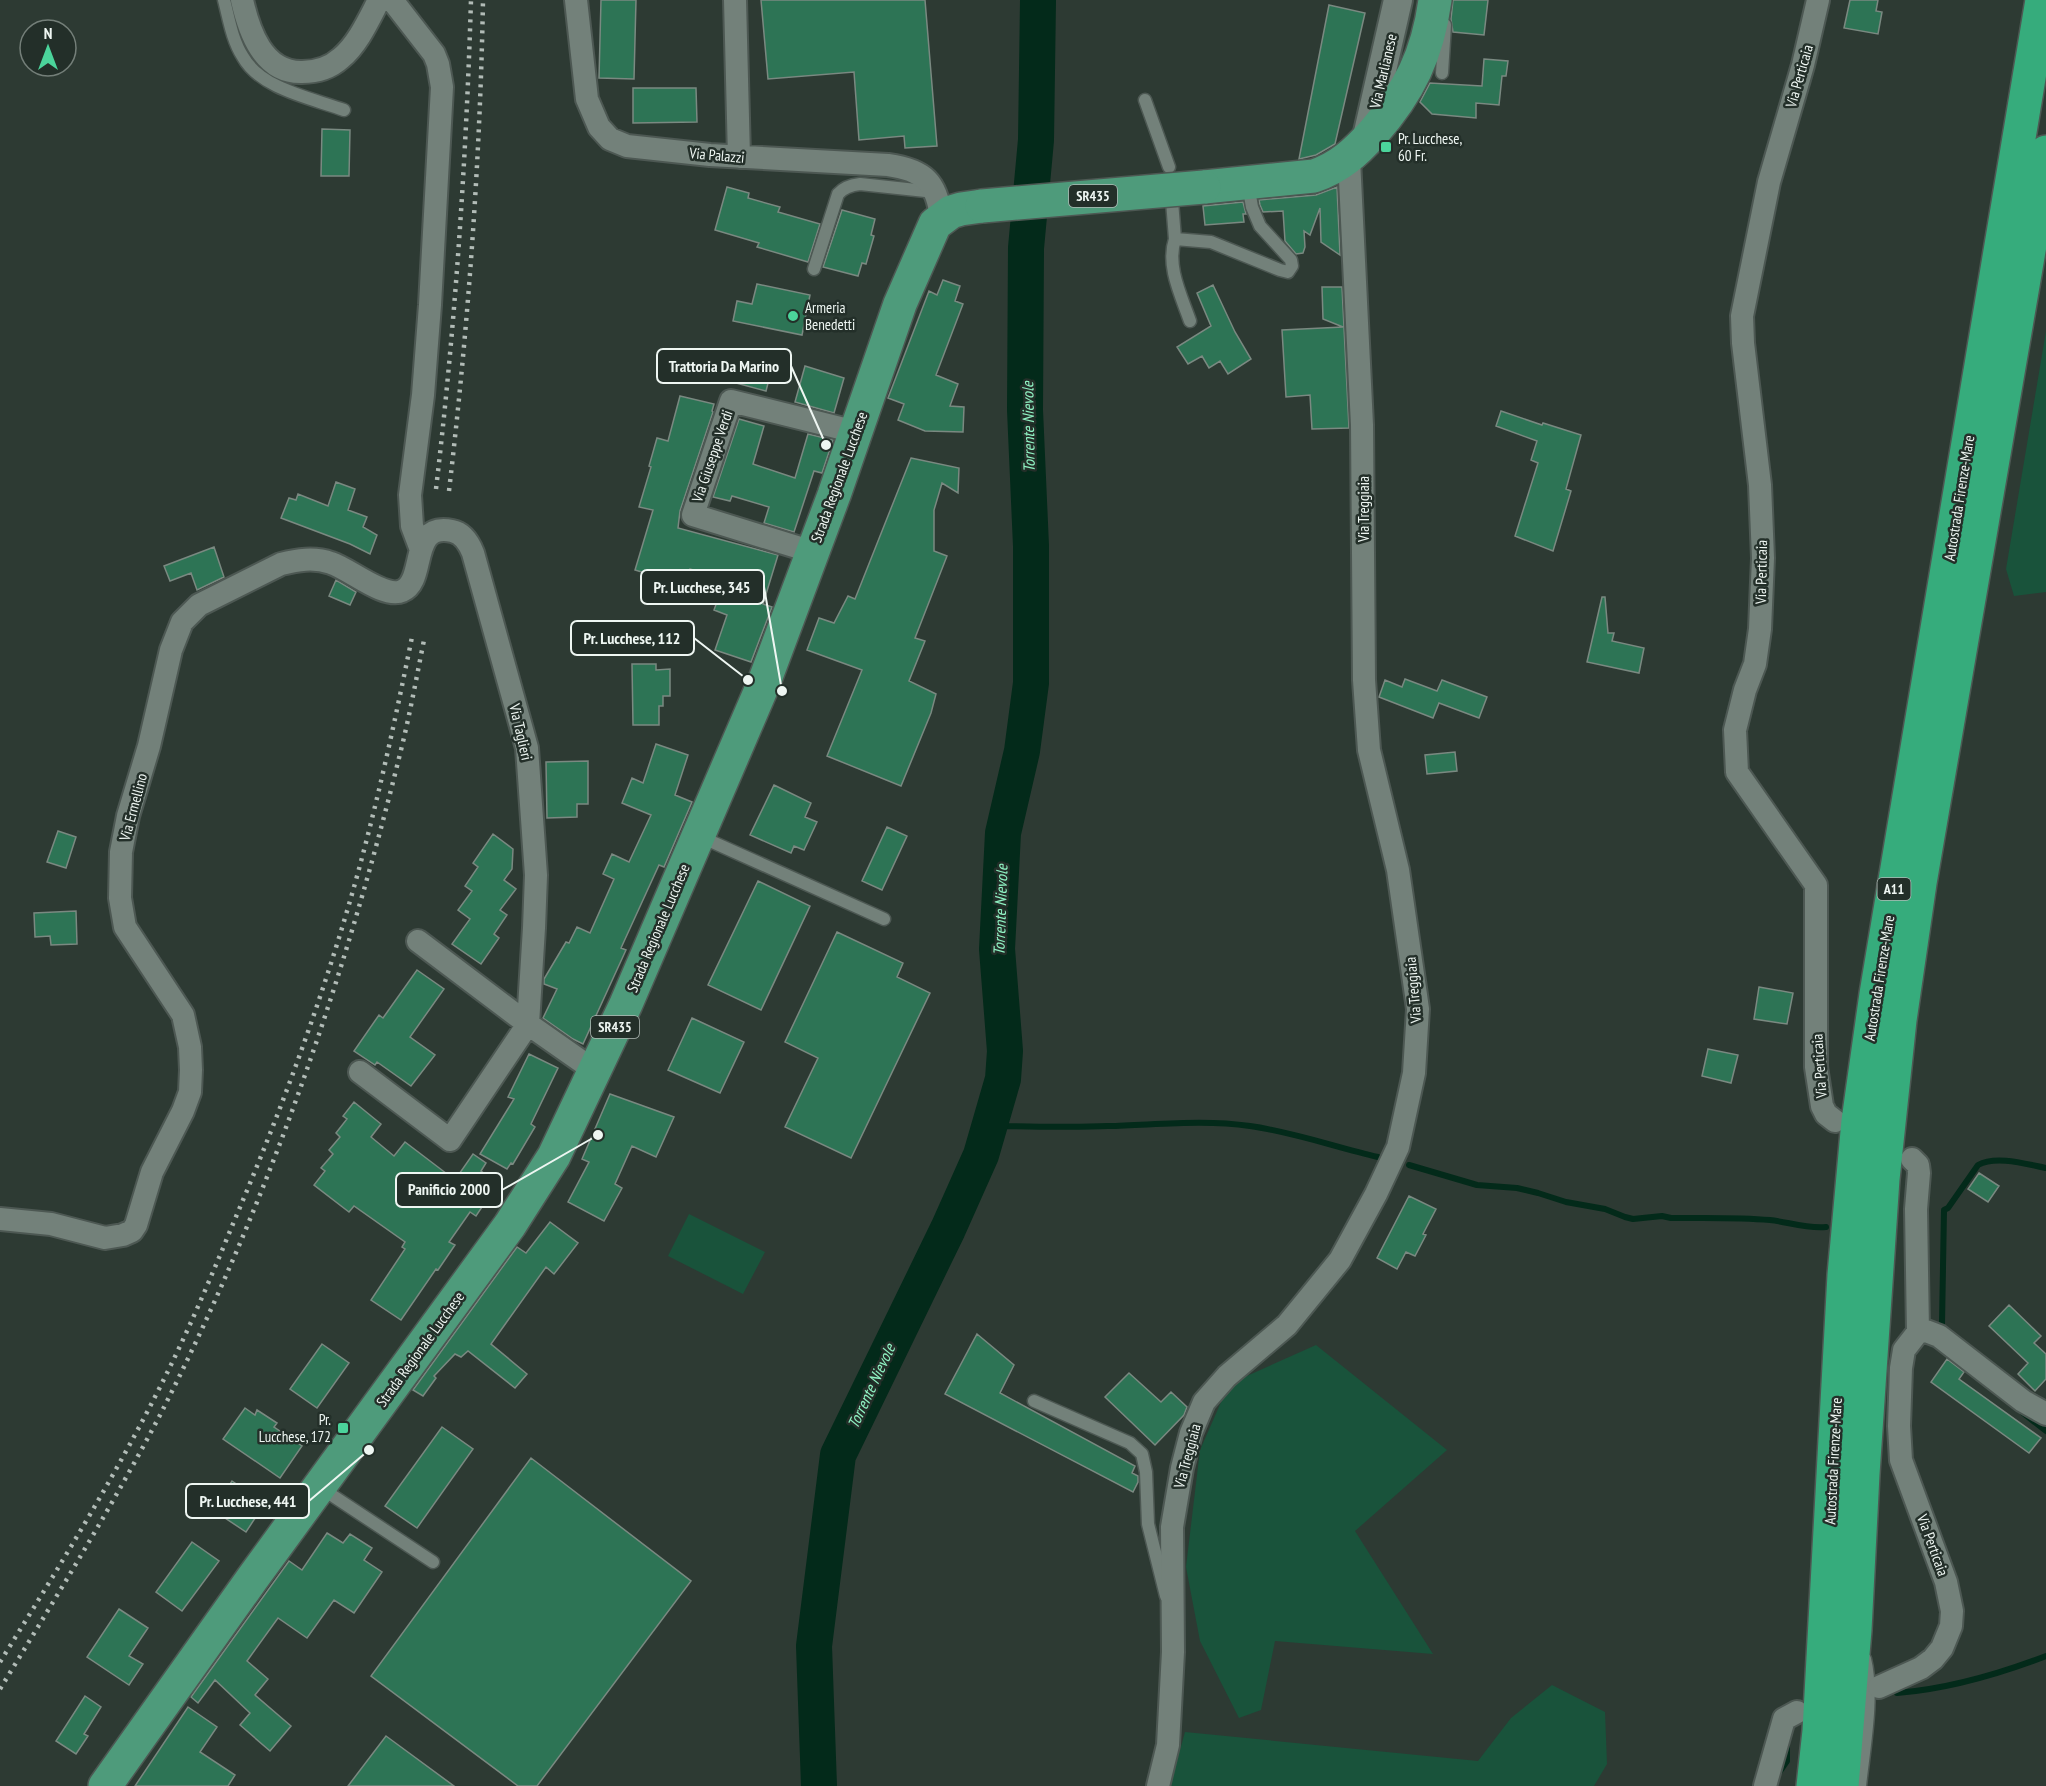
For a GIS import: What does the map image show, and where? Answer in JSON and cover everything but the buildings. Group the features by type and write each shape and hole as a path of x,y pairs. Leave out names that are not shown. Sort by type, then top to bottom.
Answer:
{"highway":[{"name":"Autostrada Firenze-Mare","path":"1813,1786 1819,1731 1844,1275 1858,1121 1876,994 2042,0"},
{"name":"Autostrada Firenze-Mare","path":"1842,1786 1855,1630 1882,1179 1898,1032 1920,883 2046,152"}],"main road":[{"name":"SR435","path":"938,205 961,208 1204,187 1314,176 1328,171 1357,150 1393,111 1426,48 1435,0"},
{"name":"Strada Regionale Lucchese","path":"105,1786 533,1190 554,1156 595,1071 763,685 813,552 900,304 935,224 938,205"}],"street":[{"path":"242,0 252,34 263,52 279,67 298,72 322,69 341,59 355,42 374,9 411,25"},
{"path":"392,0 434,54 442,87 423,395 410,495 412,526 421,550"},
{"name":"Via Palazzi","path":"576,0 584,89 590,108 604,134 616,142 627,146 739,157 900,167 918,173 930,182 938,205"},
{"path":"735,0 739,157"},
{"name":"Via Marlianese","path":"1357,150 1398,0"},
{"name":"Via Perticaia","path":"1818,0 1803,64 1769,182 1742,316 1743,343 1760,485 1763,558 1760,629 1755,664 1745,690 1735,730 1737,772 1816,885 1816,1067 1822,1106 1826,1114 1835,1121"},
{"name":"Via Treggiaia","path":"1158,1786 1167,1745 1173,1652 1172,1527 1182,1467 1191,1433 1204,1402 1227,1376 1287,1325 1340,1260 1376,1194 1398,1147 1414,1073 1418,1009 1398,870 1369,750 1365,703 1357,150"},
{"name":"Via Giuseppe Verdi","path":"813,552 693,515 731,401 856,432"},
{"name":"Via Taglieri","path":"421,550 425,539 441,530 458,532 469,543 527,748 536,874 528,1024"},
{"name":"Via Ermellino","path":"0,1219 51,1224 105,1238 123,1235 132,1230 140,1217 152,1172 183,1111 190,1092 190,1047 183,1015 125,927 120,898 121,852 128,816 140,781 171,650 183,622 199,605 281,564 295,560 311,559 334,564 386,591 401,592 411,583 421,550"},
{"path":"418,941 595,1071"},
{"path":"360,1072 450,1140 528,1024"},
{"path":"1912,1159 1918,1165 1919,1173 1918,1332 1926,1331 1939,1336 2023,1401 2046,1414"},
{"name":"Via Perticaia","path":"1879,1687 1921,1668 1933,1659 1949,1636 1951,1626 1952,1611 1946,1582 1901,1460 1899,1426 1901,1368 1904,1350 1918,1332"},
{"path":"1765,1786 1784,1719 1797,1712"}],"lane":[{"path":"224,0 236,43 256,74 272,84 344,110"},
{"path":"1442,73 1446,0"},
{"path":"1145,100 1169,167"},
{"path":"1175,239 1211,242 1288,272 1292,266 1291,260 1260,226 1255,216 1248,183"},
{"path":"814,269 838,194 842,189 860,184 938,205"},
{"path":"1172,201 1175,239 1171,251 1173,272 1190,321"},
{"path":"698,835 884,919"},
{"path":"1034,1401 1130,1443 1142,1454 1146,1472 1148,1524 1161,1581 1173,1617"},
{"path":"320,1487 433,1562"},
{"path":"1855,1630 1864,1654 1868,1675 1868,1704 1860,1786"}],"green space":[{"path":"2046,331 2046,592 2014,596 2006,569"},
{"path":"689,1214 765,1252 743,1294 668,1256"},
{"path":"1316,1345 1447,1450 1355,1531 1433,1654 1275,1641 1261,1710 1239,1718 1200,1641 1186,1567 1200,1450 1229,1384"},
{"path":"1552,1685 1605,1712 1607,1764 1594,1786 1170,1786 1185,1732 1478,1761 1511,1718"}],"waterway":[{"name":"Torrente Nievole","path":"819,1786 814,1646 838,1455 948,1229 981,1155 1003,1079 1005,1051 997,949 1003,833 1022,751 1031,683 1031,546 1025,410 1026,248 1036,140 1038,0"},
{"path":"989,1126 1232,1124 1282,1132 1378,1157"},
{"path":"1942,1324 1944,1210 1948,1208 1978,1165 1985,1162 2002,1160 2046,1168"},
{"path":"1409,1165 1477,1185 1517,1188 1566,1202 1605,1209 1633,1219 1662,1216 1745,1218 1826,1227"},
{"path":"2023,1413 2046,1431"},
{"path":"1897,1693 1973,1680 2046,1656"},
{"path":"1778,1774 1787,1761 1787,1742"}],"railway":[{"path":"436,489 459,245 471,0"},
{"path":"449,491 472,246 483,0"},
{"path":"0,1662 103,1492 160,1387 199,1303 268,1137 300,1055 342,929 385,763 412,637"},
{"path":"0,1689 62,1588 140,1452 198,1338 234,1258 298,1094 353,927 399,758 424,640"}],"place":[{"name":"Pr. Lucchese, 60 Fr.","path":"1386,147"},
{"name":"Armeria Benedetti","path":"793,316"},
{"name":"Trattoria Da Marino","path":"826,445"},
{"name":"Pr. Lucchese, 112","path":"748,680"},
{"name":"Pr. Lucchese, 345","path":"782,691"},
{"name":"Panificio 2000","path":"598,1135"},
{"name":"Pr. Lucchese, 172","path":"343,1428"},
{"name":"Pr. Lucchese, 441","path":"369,1450"}]}
